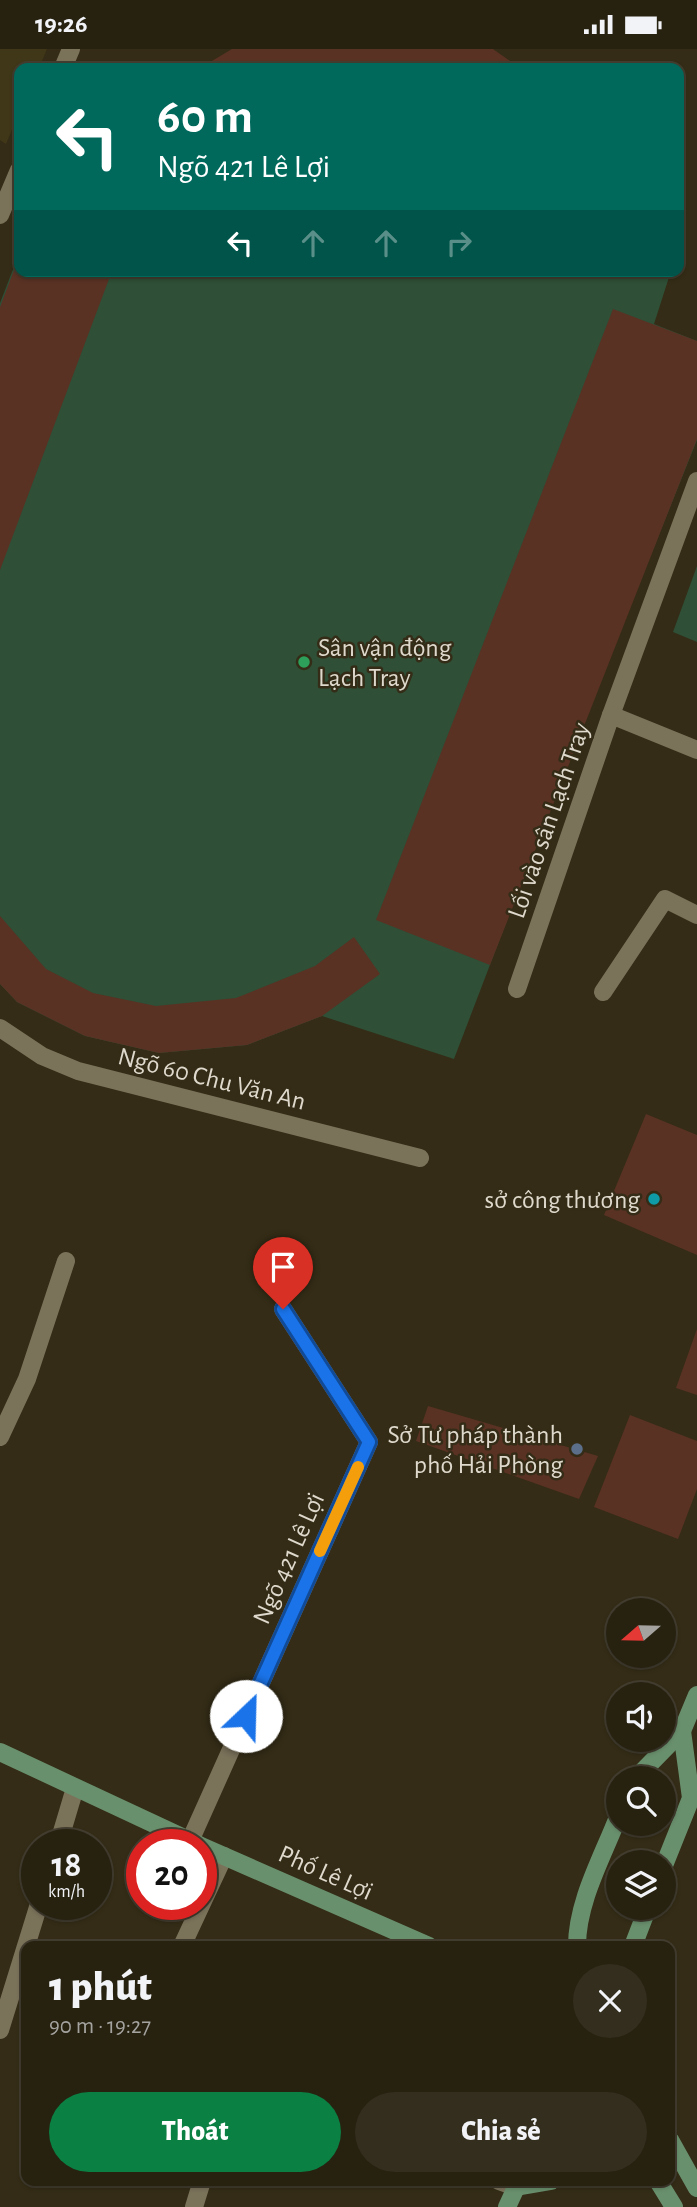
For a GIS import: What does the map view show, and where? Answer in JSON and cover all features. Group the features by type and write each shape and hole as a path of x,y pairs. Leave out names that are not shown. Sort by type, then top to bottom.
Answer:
{"main road":[{"path":"648,1766 682,1731 697,1695"},
{"path":"670,1850 691,1798 682,1731"},
{"name":"Phố Lê Lợi","path":"0,1752 165,1829"},
{"path":"577,1941 582,1911 611,1836"},
{"name":"Phố Lê Lợi","path":"217,1853 418,1941"},
{"path":"635,1941 643,1920"},
{"path":"676,2161 697,2188"},
{"path":"507,2207 516,2186"},
{"path":"661,2186 674,2207"}],"street":[{"path":"0,215 14,182"},
{"path":"611,715 697,481"},
{"name":"Lối vào sân Lạch Tray","path":"517,989 611,715 697,750"},
{"path":"603,992 665,899 697,915"},
{"name":"Ngõ 60 Chu Văn An","path":"0,1028 42,1056 78,1071 420,1158"},
{"path":"0,1437 27,1379 66,1261"},
{"name":"Ngõ 421 Lê Lợi","path":"203,1829 369,1442 283,1309"},
{"path":"63,1829 75,1787"},
{"path":"184,1941 224,1856"},
{"path":"28,1941 34,1920"},
{"path":"0,2030 21,1962"},
{"path":"194,2207 200,2186"}],"shaded area":[{"path":"0,49 47,49 41,63 14,63 14,125 6,144 0,140"}],"green space":[{"name":"Sân vận động Lạch Tray","path":"14,267 14,277 669,277 654,324 697,341 697,440 563,774 454,1059 322,1016 247,1045 159,1053 85,1036 17,1002 0,984 0,303"},
{"path":"697,566 697,642 673,632"}],"building":[{"path":"232,49 493,49 513,63 375,62 208,63"},
{"path":"14,270 14,277 110,277 0,570 0,307"},
{"path":"613,309 697,341 697,439 490,965 376,920"},
{"path":"0,916 46,969 93,993 156,1006 236,998 315,966 354,937 380,974 322,1016 247,1045 159,1053 85,1036 17,1002 0,984"},
{"name":"sở công thương","path":"646,1114 697,1135 697,1255 604,1215"},
{"path":"697,1329 697,1395 676,1388"},
{"path":"428,1406 598,1456 579,1499 416,1441"},
{"path":"630,1415 697,1441 697,1489 678,1539 594,1507"}],"slow traffic":[{"path":"320,1551 358,1467"}],"place":[{"name":"Sân vận động Lạch Tray","path":"304,662"},
{"name":"sở công thương","path":"654,1199"},
{"name":"Sở Tư pháp thành phố Hải Phòng","path":"577,1449"}],"route":[{"path":"246,1716 369,1442 283,1309"}]}
